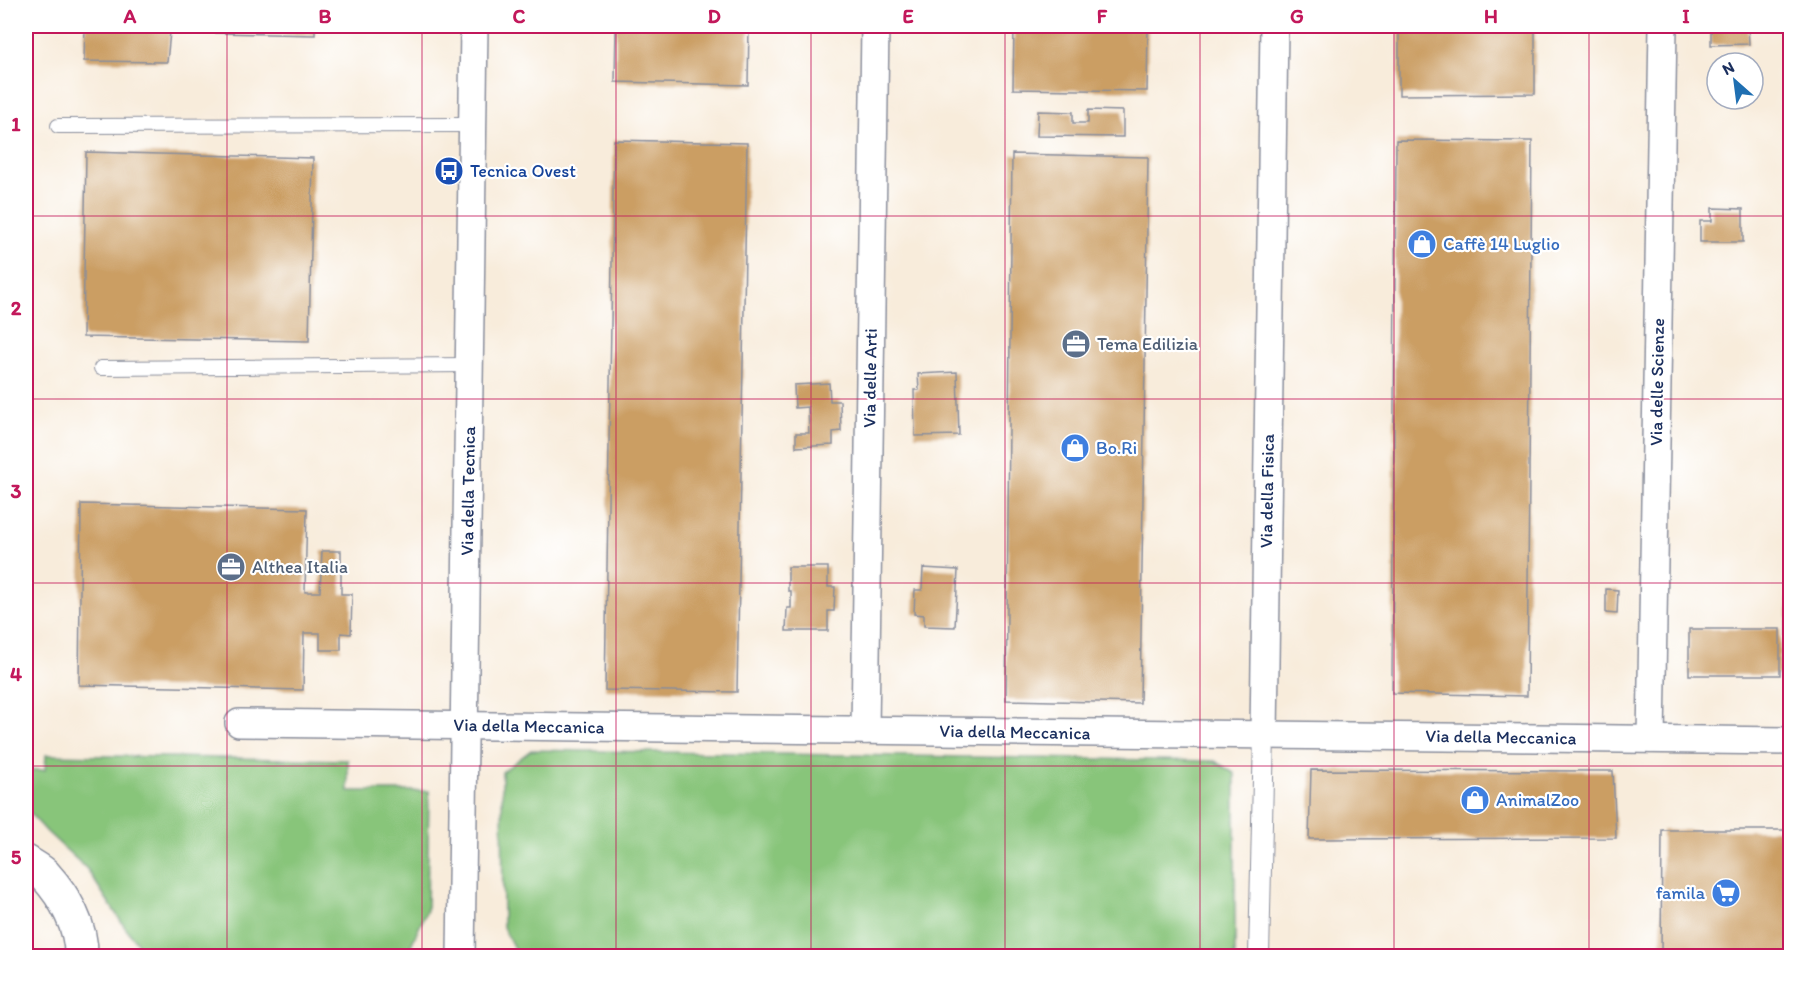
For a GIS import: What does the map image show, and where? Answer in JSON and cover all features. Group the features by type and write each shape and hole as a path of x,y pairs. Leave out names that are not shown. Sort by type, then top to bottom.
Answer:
{"street":[{"name":"Via della Tecnica","path":"461,957 474,26"},
{"name":"Via delle Arti","path":"865,730 875,26"},
{"name":"Via della Fisica","path":"1259,957 1274,26"},
{"name":"Via delle Scienze","path":"1651,739 1663,26"},
{"name":"Via della Meccanica","path":"239,723 1791,741"},
{"path":"26,862 44,874 70,907 85,953"}],"lane":[{"path":"58,126 473,125"},
{"path":"101,368 470,365"}],"green space":[{"path":"531,750 1215,761 1235,774 1235,956 518,956 503,927 502,772"},
{"path":"46,755 348,760 348,791 429,791 427,910 407,954 404,956 147,956 124,926 87,869 26,809 26,770 45,770"}],"building":[{"path":"85,26 315,26 315,35 170,32 167,62 84,61"},
{"path":"616,26 749,26 748,85 615,82"},
{"path":"1014,26 1148,26 1147,91 1013,89"},
{"path":"1399,26 1535,26 1535,94 1399,95"},
{"path":"1711,26 1748,26 1749,44 1711,45"},
{"path":"1088,110 1123,111 1123,137 1037,136 1038,111 1073,112 1073,123 1088,123"},
{"path":"614,140 747,143 737,692 605,690"},
{"path":"1396,140 1532,141 1527,696 1392,693"},
{"path":"86,152 313,158 309,341 83,337"},
{"path":"1012,154 1148,157 1140,703 1006,700"},
{"path":"1712,208 1743,209 1743,242 1700,242 1700,221 1712,221"},
{"path":"957,372 959,435 915,436 914,390 919,390 918,374"},
{"path":"829,383 830,401 840,401 841,431 833,432 833,445 796,447 796,433 809,433 808,407 795,408 794,385"},
{"path":"81,504 307,509 305,592 320,592 322,551 341,551 341,594 352,594 351,634 341,633 341,650 320,650 320,633 304,633 303,690 79,685"},
{"path":"788,567 828,567 828,587 835,587 834,611 828,611 828,631 786,631 787,608 791,608"},
{"path":"923,568 958,570 955,627 924,626 924,615 914,614 915,590 922,590"},
{"path":"1788,571 1790,571 1790,704 1786,704"},
{"path":"1606,589 1618,590 1617,614 1606,613"},
{"path":"1689,629 1780,629 1780,675 1689,675"},
{"path":"1311,770 1613,771 1616,838 1309,839"},
{"name":"famila","path":"1662,830 1790,830 1790,956 1661,956"}],"place":[{"name":"Tecnica Ovest","path":"449,171"},
{"name":"Caffè 14 Luglio","path":"1422,244"},
{"name":"Tema Edilizia","path":"1076,344"},
{"name":"Bo.Ri","path":"1075,448"},
{"name":"Althea Italia","path":"231,567"},
{"name":"AnimalZoo","path":"1475,800"},
{"name":"famila","path":"1726,893"}]}
